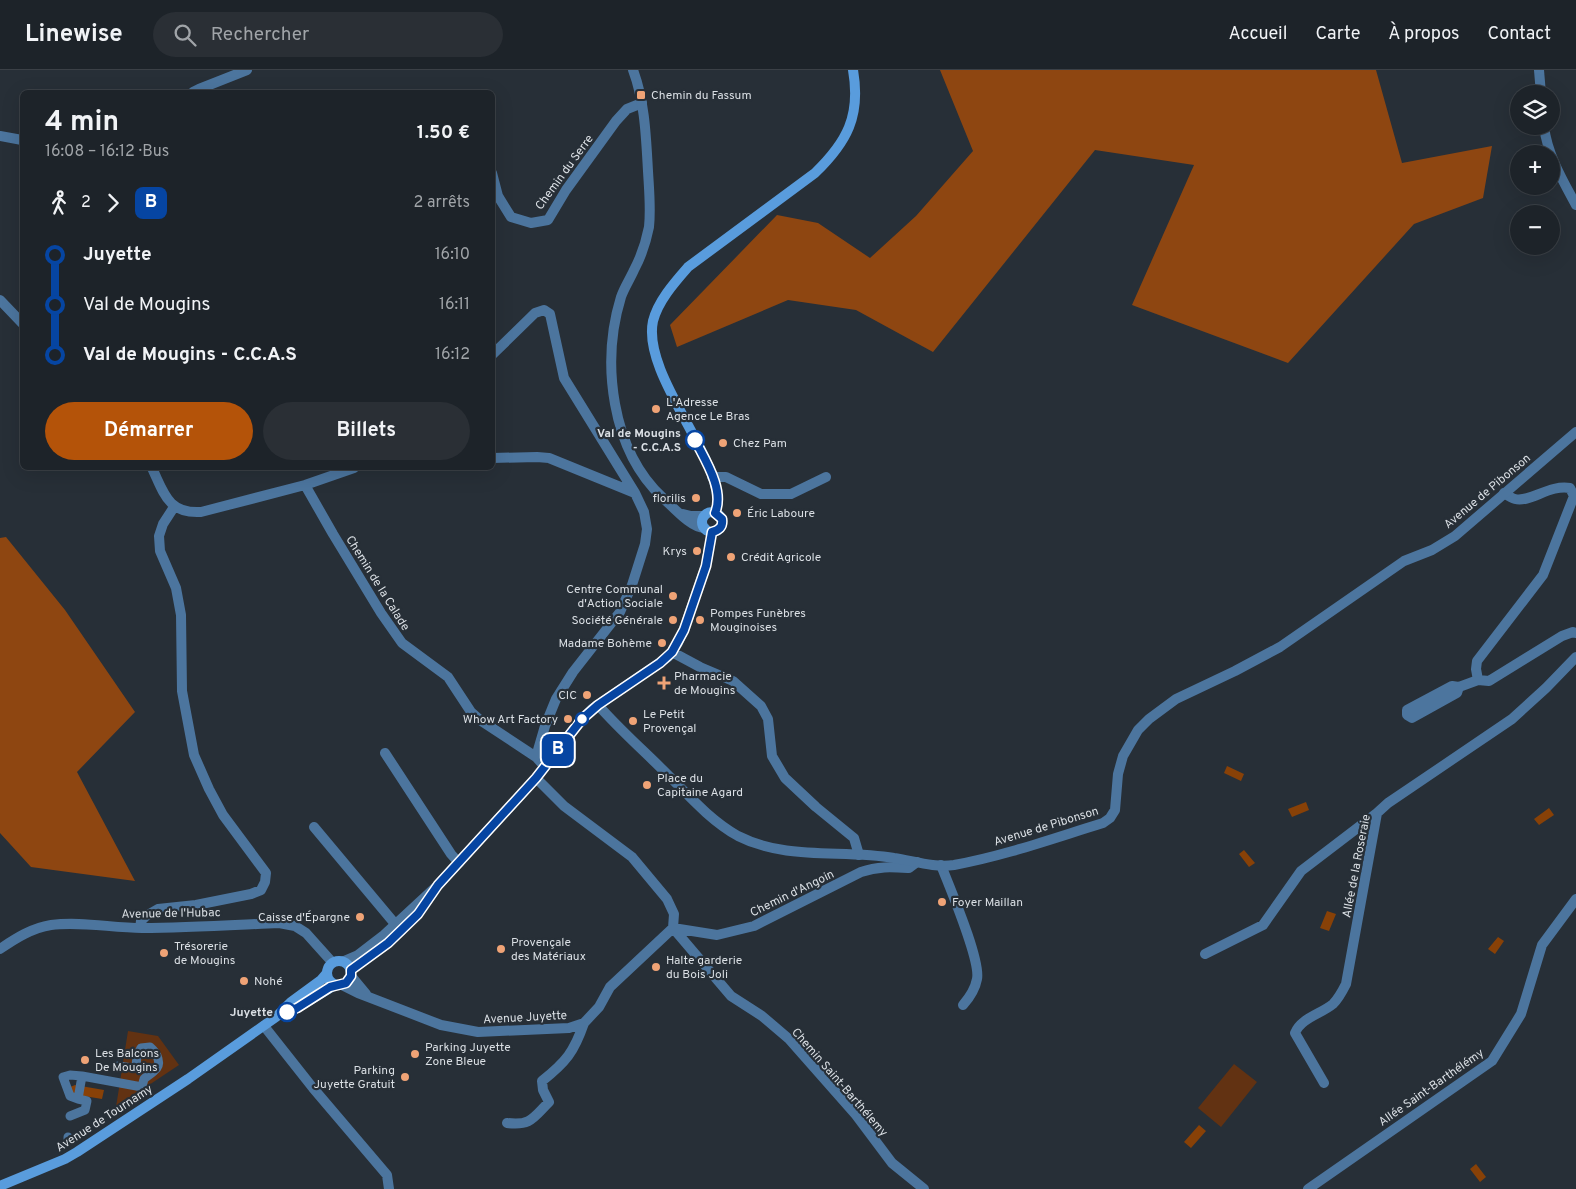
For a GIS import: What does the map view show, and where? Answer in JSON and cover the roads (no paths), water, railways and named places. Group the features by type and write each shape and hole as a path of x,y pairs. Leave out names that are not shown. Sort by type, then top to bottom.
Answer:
{"main road":[{"path":"715,513 718,500 712,478 703,455 660,369 653,344 653,322 660,305 672,286 688,267 815,173 832,156 845,139 856,100 853,70"},
{"path":"709,513 715,513 722,519 722,525 718,530 709,530 703,522 704,516 709,513"},
{"path":"344,961 350,966 351,973 349,980 339,985 329,980 327,973 332,962 344,961"},
{"name":"Avenue de Tournamy","path":"0,1186 65,1160 188,1079 264,1026 327,973"},
{"name":"Avenue de Tournamy","path":"276,1017 339,985"}],"street":[{"path":"197,90 247,70"},
{"path":"351,973 388,943 398,928 536,778 578,723 598,705 660,663 672,652 684,630 706,566 709,530 699,528 692,523 654,489 633,456 616,413 612,383 611,348 617,311 622,294 644,249 649,226 645,124 642,103 633,70"},
{"path":"1539,70 1540,85"},
{"name":"Chemin du Serre","path":"495,184 498,196 511,217 531,223 548,220 566,190 616,121 627,109 642,103"},
{"path":"1545,135 1560,176 1576,205"},
{"path":"0,136 20,140"},
{"path":"0,300 20,321"},
{"path":"495,352 536,313 544,310 550,314 564,378 635,493 644,512 647,528 645,544 632,585 620,612 573,672 556,699 545,726 536,757"},
{"name":"Avenue de Pibonson","path":"598,705 700,806 738,835 764,846 790,851 894,858 941,865 953,865 1009,852 1103,823 1110,818 1114,810 1118,774 1123,756 1138,730 1149,719 1176,699 1280,647 1404,561 1432,550 1454,536 1576,432"},
{"path":"495,458 549,458 635,493"},
{"path":"153,470 166,497 174,507 188,513 201,512 305,485 348,470"},
{"path":"712,478 726,477 761,494 791,494 826,477"},
{"name":"Chemin de la Calade","path":"305,485 362,582 402,643 448,677 471,712 480,720 536,757 545,767"},
{"path":"1478,680 1477,661 1543,575 1574,496 1570,488 1561,487 1522,499 1514,499 1504,493"},
{"path":"140,928 141,921 150,912 158,909 196,905 251,894 261,890 265,882 266,873 223,815 194,756 182,691 181,615 176,588 160,551 159,536 163,524 174,507"},
{"path":"679,512 691,516 704,516"},
{"path":"1459,688 1457,693 1412,718 1407,715 1407,710 1452,686 1459,688 1478,680 1488,681 1562,636 1573,632 1576,633"},
{"path":"672,652 700,667 733,681 761,706 768,720 772,756 785,778 816,807 854,838 859,855"},
{"name":"Allée de la Roseraie","path":"1324,1084 1295,1033 1298,1026 1340,997 1346,984 1377,813 1388,803 1512,719 1576,657"},
{"path":"385,753 451,854 459,863"},
{"path":"536,778 564,806 632,857 667,899 674,914 673,928"},
{"path":"1204,954 1263,925 1301,871 1377,813"},
{"path":"314,826 398,928"},
{"name":"Chemin d'Angoin","path":"673,928 717,935 754,926 862,872 884,866 909,868 917,862"},
{"path":"941,865 972,950 978,977 973,993 963,1006"},
{"name":"Allée Saint-Barthélémy","path":"1308,1189 1492,1061 1521,1014 1542,945 1576,899"},
{"name":"Avenue de l'Hubac","path":"0,949 20,936 52,925 140,928 279,923 295,926 306,934 332,962"},
{"path":"344,961 358,955 398,928"},
{"name":"Avenue Juyette","path":"339,985 441,1025 478,1032 569,1028 584,1023 599,1007 610,987 673,928"},
{"name":"Chemin Saint-Barthélemy","path":"673,928 731,996 762,1016 789,1039 856,1115 892,1163 924,1189"},
{"name":"Avenue Juyette","path":"351,973 361,990 370,998"},
{"path":"507,1123 521,1125 549,1102 543,1090 542,1081 563,1064 577,1043 584,1023"},
{"path":"264,1026 312,1088 387,1175 389,1189"},
{"path":"79,1094 70,1096 63,1077 70,1074 143,1088 144,1080 158,1067 158,1057 150,1047 141,1048 137,1056 136,1066 133,1068 118,1066"},
{"path":"79,1094 82,1076"},
{"path":"70,1116 85,1110 87,1101 79,1094"}],"place":[{"name":"Chemin du Fassum","path":"641,95"},
{"name":"L'Adresse Agence Le Bras","path":"656,409"},
{"name":"Val de Mougins - C.C.A.S","path":"695,440"},
{"name":"Chez Pam","path":"723,443"},
{"name":"florilis","path":"696,498"},
{"name":"Éric Laboure","path":"737,513"},
{"name":"Krys","path":"697,551"},
{"name":"Crédit Agricole","path":"731,557"},
{"name":"Centre Communal d'Action Sociale","path":"673,596"},
{"name":"Société Générale","path":"673,620"},
{"name":"Pompes Funèbres Mouginoises","path":"700,620"},
{"name":"Madame Bohème","path":"662,643"},
{"name":"Pharmacie de Mougins","path":"664,683"},
{"name":"CIC","path":"587,695"},
{"name":"Whow Art Factory","path":"568,719"},
{"name":"Le Petit Provençal","path":"633,721"},
{"name":"Place du Capitaine Agard","path":"647,785"},
{"name":"Foyer Maillan","path":"942,902"},
{"name":"Caisse d'Épargne","path":"360,917"},
{"name":"Provençale des Matériaux","path":"501,949"},
{"name":"Trésorerie de Mougins","path":"164,953"},
{"name":"Halte garderie du Bois Joli","path":"656,967"},
{"name":"Nohé","path":"244,981"},
{"name":"Juyette","path":"287,1012"},
{"name":"Parking Juyette Zone Bleue","path":"415,1054"},
{"name":"Les Balcons De Mougins","path":"85,1060"},
{"name":"Parking Juyette Gratuit","path":"405,1077"}]}
